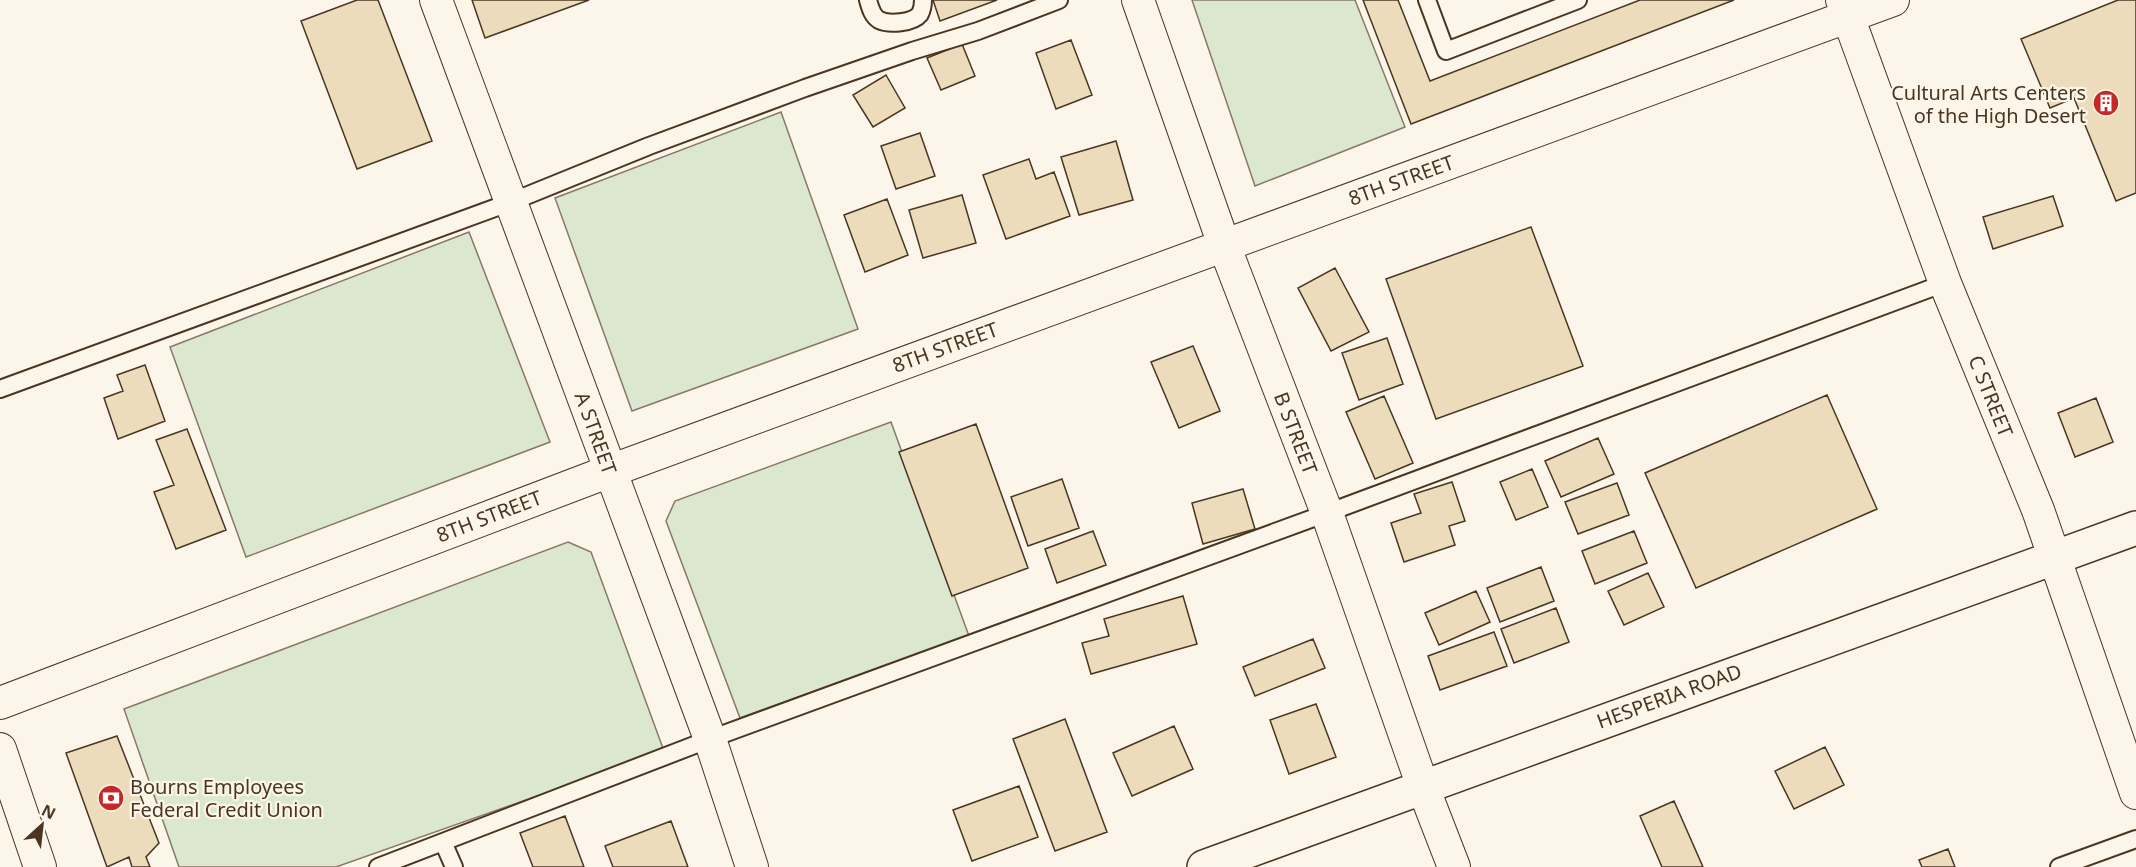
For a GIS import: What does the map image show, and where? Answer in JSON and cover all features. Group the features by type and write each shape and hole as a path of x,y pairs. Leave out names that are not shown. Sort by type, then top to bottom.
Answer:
{"main road":[{"name":"HESPERIA ROAD","path":"1204,867 2136,528"}],"street":[{"name":"A STREET","path":"436,0 710,739 752,867"},
{"name":"B STREET","path":"1138,0 1224,245 1327,513 1423,787 1454,867"},
{"name":"8TH STREET","path":"0,703 610,471 1224,245 1845,8 1893,0"},
{"name":"C STREET","path":"1845,8 1945,283 2038,510 2136,793"},
{"path":"0,749 40,867"}],"lane":[{"path":"868,0 872,12 879,20 891,23 912,20 920,14 923,0"},
{"path":"0,389 511,202 649,146 805,88 978,31 1059,0"},
{"path":"1427,0 1446,51 1578,0"},
{"path":"378,867 710,739 1945,283"},
{"path":"2059,867 2136,839"},
{"path":"443,842 454,867"}],"green space":[{"path":"1192,0 1355,0 1405,127 1255,186"},
{"path":"781,112 858,329 632,411 555,198"},
{"path":"469,232 550,442 246,557 170,347"},
{"path":"891,422 969,636 740,718 666,521 675,501"},
{"path":"568,542 591,552 664,751 336,867 179,867 124,709"}],"building":[{"path":"357,0 378,0 432,141 357,169 301,21"},
{"path":"472,0 589,0 485,38"},
{"path":"933,0 997,0 940,21"},
{"path":"1363,0 1398,0 1430,81 1640,0 1734,0 1411,124"},
{"name":"Cultural Arts Centers of the High Desert","path":"2118,0 2136,0 2136,193 2116,201 2074,98 2050,108 2021,39"},
{"path":"1071,40 1092,95 1056,109 1036,53"},
{"path":"962,44 975,76 941,90 927,58"},
{"path":"886,75 905,108 873,127 853,95"},
{"path":"920,133 935,176 896,189 881,146"},
{"path":"1116,141 1133,200 1079,215 1061,157"},
{"path":"1029,159 1036,179 1054,172 1070,216 1006,239 983,175"},
{"path":"962,195 976,243 923,258 909,210"},
{"path":"2053,196 2063,226 1993,249 1983,217"},
{"path":"887,199 908,255 865,272 844,215"},
{"path":"1531,227 1583,366 1436,419 1386,279"},
{"path":"1335,268 1369,332 1331,351 1298,288"},
{"path":"1387,338 1403,384 1359,400 1342,353"},
{"path":"1193,346 1220,411 1179,428 1151,362"},
{"path":"145,365 165,421 118,439 104,398 123,391 117,375"},
{"path":"1827,395 1877,509 1696,588 1645,473"},
{"path":"1384,396 1413,463 1375,479 1346,412"},
{"path":"2096,398 2113,442 2075,457 2058,413"},
{"path":"976,424 1028,568 952,596 899,452"},
{"path":"187,429 226,530 176,549 154,492 174,485 156,440"},
{"path":"1598,438 1614,474 1561,497 1545,461"},
{"path":"1532,469 1548,507 1516,520 1500,482"},
{"path":"1062,479 1079,528 1028,546 1011,497"},
{"path":"1452,482 1465,521 1449,526 1455,545 1404,562 1391,523 1421,513 1414,494"},
{"path":"1617,483 1629,515 1578,534 1565,502"},
{"path":"1243,489 1255,529 1203,544 1192,503"},
{"path":"1093,531 1106,565 1057,583 1045,549"},
{"path":"1634,531 1647,563 1595,584 1582,551"},
{"path":"1541,567 1554,601 1500,622 1487,588"},
{"path":"1648,573 1664,607 1624,625 1608,591"},
{"path":"1476,591 1490,622 1439,645 1425,613"},
{"path":"1183,596 1197,644 1091,674 1082,643 1109,636 1104,619"},
{"path":"1556,608 1569,642 1514,663 1501,629"},
{"path":"1494,632 1507,666 1440,690 1428,656"},
{"path":"1313,639 1325,668 1255,696 1243,667"},
{"path":"1316,704 1336,757 1289,774 1270,720"},
{"path":"1065,719 1107,832 1055,851 1013,739"},
{"path":"1174,726 1193,769 1132,796 1113,753"},
{"name":"Bourns Employees Federal Credit Union","path":"117,736 159,843 146,857 150,867 132,867 129,857 107,867 66,753"},
{"path":"1825,747 1844,785 1794,809 1775,771"},
{"path":"1019,786 1038,837 972,861 953,810"},
{"path":"1674,801 1703,867 1662,867 1640,816"},
{"path":"565,816 584,867 533,867 520,833"},
{"path":"671,821 688,867 613,867 605,846"},
{"path":"1948,849 1955,867 1922,867 1919,860"}],"place":[{"name":"Cultural Arts Centers of the High Desert","path":"2106,103"},
{"name":"Bourns Employees Federal Credit Union","path":"111,798"}]}
